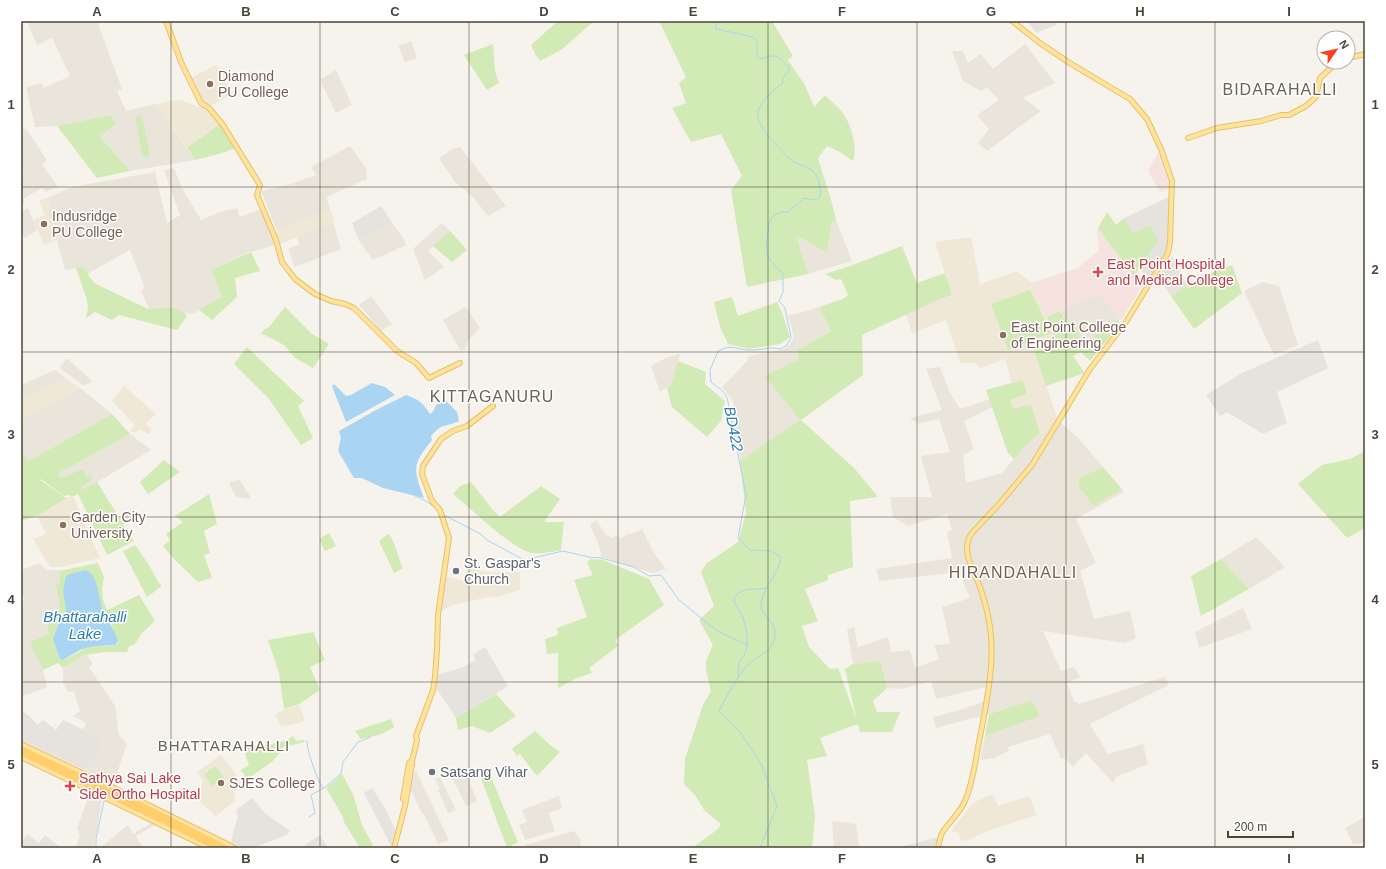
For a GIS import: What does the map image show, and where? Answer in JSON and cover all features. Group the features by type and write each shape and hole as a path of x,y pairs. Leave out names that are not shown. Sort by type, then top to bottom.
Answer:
{"highway":[{"path":"21,749 130,799 226,848"},
{"path":"21,753 109,797 217,848"}],"main road":[{"path":"166,21 181,62 201,103 213,112 239,150 260,185 257,196 276,240 282,262 295,279 315,294 354,308 397,351 416,363 428,378 460,363"},
{"path":"938,848 942,834 965,803 972,780 984,716 990,670 991,638 989,626 980,588 967,550 968,539 1032,465 1090,369 1126,322 1168,253 1170,243 1172,181 1161,148 1147,119 1130,99 1068,62 1040,43 1012,21"},
{"path":"1188,138 1217,128 1261,121 1281,115 1289,115 1306,106 1316,97 1320,78 1329,70"},
{"path":"394,848 404,809 402,806 409,763 412,761 417,739 416,736 433,690 437,653 438,614 449,538 440,510 432,501 422,474 423,466 441,439 453,431 467,426 493,406"},
{"path":"21,744 235,848"},
{"path":"21,757 109,797 209,848"}],"shaded area":[{"path":"27,21 97,21 122,89 117,91 126,111 155,104 195,160 130,171 100,135 110,115 57,126 35,127 26,87 42,83 44,88 70,76 52,38 37,45"},
{"path":"1027,21 1055,21 1056,25 1036,33"},
{"path":"411,41 417,58 405,62 398,46"},
{"path":"1025,44 1055,83 1023,98 1041,111 987,151 978,143 989,129 977,115 999,100 987,87 981,91 963,81 952,51 963,51 968,63 981,54 993,69"},
{"name":"Diamond PU College","path":"216,65 232,94 210,106 202,101 191,78"},
{"path":"336,70 352,105 336,113 320,80"},
{"path":"181,100 198,107 202,106 213,114 220,124 187,148 155,104"},
{"path":"21,129 26,129 47,160 42,164 58,187 46,192 42,188 23,199 25,203 21,206 21,175 23,174 21,168"},
{"path":"350,146 366,168 367,179 326,197 330,209 277,231 261,191 291,184 316,175 311,167"},
{"path":"460,147 506,206 488,216 473,197 455,182 439,158 451,150"},
{"path":"1158,152 1166,169 1170,188 1160,192 1148,171"},
{"path":"174,168 181,186 201,220 220,212 237,208 240,217 261,209 276,245 247,253 211,270 222,297 193,314 185,313 172,307 149,309 141,290 145,288 130,250 87,274 83,267 65,270 57,240 59,239 61,233 48,216 49,197 72,187 155,172 167,223 180,215 164,170"},
{"path":"1171,196 1167,249 1151,277 1139,270 1158,241 1151,225 1134,233 1124,218"},
{"name":"Indusridge PU College","path":"49,197 48,216 61,233 59,239 44,245 33,220 45,215 39,201"},
{"path":"381,206 393,224 359,241 352,223"},
{"path":"28,208 37,230 25,238 21,231 21,212"},
{"path":"330,209 335,222 280,244 277,231"},
{"path":"836,220 852,261 808,274 796,235 827,253 832,222"},
{"path":"333,222 341,249 295,267 288,249 299,244 297,237"},
{"path":"442,223 450,231 428,251 444,267 425,280 413,249"},
{"path":"393,224 406,245 373,260 359,241"},
{"name":"East Point Hospital and Medical College","path":"1098,228 1142,286 1122,319 1099,294 1070,305 1047,317 1031,283 1078,268 1099,250"},
{"name":"East Point College of Engineering","path":"971,237 980,284 1017,271 1031,283 1056,336 1048,344 1034,351 1058,420 1053,429 1040,433 1031,404 1013,409 1010,400 1027,394 1023,380 1012,383 1005,359 980,368 976,363 960,363 946,320 912,333 906,314 952,295 935,242"},
{"path":"1172,256 1187,286 1171,296 1158,277"},
{"path":"1263,282 1279,286 1298,345 1274,355 1244,291"},
{"path":"1099,294 1122,319 1094,331 1096,342 1085,349 1073,320 1066,323 1059,311 1070,305"},
{"path":"371,296 392,324 381,331 359,305"},
{"path":"466,307 480,328 469,339 465,349 461,351 443,320"},
{"path":"819,307 831,331 798,350 801,420 740,461 738,444 730,426 734,409 733,401 722,387 747,361 749,356 784,349 789,345 793,340 793,333 788,316"},
{"path":"1318,340 1328,368 1277,392 1287,423 1263,434 1227,412 1220,416 1206,395 1242,373"},
{"path":"680,354 671,385 660,392 651,366 668,357"},
{"path":"66,359 92,381 84,386 60,368"},
{"path":"940,367 950,393 960,409 990,399 993,407 964,421 974,449 963,455 966,483 1002,473 1022,449 1040,433 1053,429 1058,420 1079,439 1103,467 1079,479 1081,489 1093,505 1122,489 1124,492 1076,519 1096,563 1080,571 1094,619 1130,611 1136,638 1125,643 1043,631 1061,671 1074,667 1080,677 1067,683 1074,701 1079,704 1165,677 1169,685 1090,724 1108,754 1143,744 1148,764 1116,777 1113,783 1086,753 1073,767 1064,758 1061,759 1050,734 1008,747 1009,751 994,758 980,760 985,736 1040,716 1032,700 982,716 936,728 933,717 983,702 986,687 936,699 931,681 901,689 887,688 880,661 853,664 847,630 854,627 858,647 888,637 891,652 910,650 915,668 939,659 934,645 950,644 942,607 970,598 959,572 879,581 876,569 952,558 947,532 952,530 947,514 908,526 893,517 890,497 932,497 921,456 950,452 939,419 918,424 910,418 942,410 926,369"},
{"path":"55,370 67,379 21,398 21,385"},
{"path":"67,379 80,388 21,420 21,398"},
{"path":"124,386 156,414 145,424 152,430 148,434 139,429 134,433 130,430 135,425 112,401"},
{"path":"80,388 112,414 29,461 22,452 21,453 21,420"},
{"path":"130,434 151,450 77,494 57,474"},
{"path":"239,479 251,498 250,499 236,497 229,483"},
{"name":"Garden City University","path":"73,496 100,558 60,567 50,567 33,539 46,534 37,516 62,499"},
{"path":"596,520 607,536 609,535 611,538 616,535 621,538 642,529 654,553 666,569 652,573 602,557 590,525"},
{"path":"1256,537 1285,567 1249,589 1221,559"},
{"path":"40,563 46,570 59,570 60,581 56,585 60,608 50,634 31,642 43,670 47,687 21,697 21,602 25,600 21,591 21,570"},
{"path":"467,567 490,572 520,572 520,590 493,598 493,596 452,605 441,611 444,576 464,581"},
{"path":"1243,608 1252,629 1199,648 1195,632"},
{"path":"485,647 508,686 456,718 437,689 438,675 463,667 476,660 473,655"},
{"path":"86,654 93,664 89,667 115,706 119,735 127,744 114,782 85,770 103,739 83,730 86,723 73,716 80,711 74,691 68,692 63,683 63,668"},
{"path":"299,704 305,721 287,726 280,725 275,714"},
{"path":"21,711 28,715 38,725 43,720 56,730 63,720 103,739 94,757 91,759 85,770 21,740"},
{"name":"SJES College","path":"221,755 234,772 242,786 233,791 236,800 216,816 199,801 201,794 199,793 203,781 197,772"},
{"path":"465,769 477,801 466,806 451,775"},
{"path":"416,771 449,840 438,844 424,814 422,814 409,786 411,774"},
{"path":"440,777 456,810 448,813 435,779"},
{"path":"372,788 385,808 396,832 392,848 364,793"},
{"path":"90,793 102,799 94,848 76,848 80,835 77,828"},
{"path":"993,794 998,806 1029,796 1037,815 982,833 967,841 961,840 958,833 953,832 952,830 971,805 982,798"},
{"path":"559,796 562,808 549,813 555,831 525,840 519,825 527,822 522,810"},
{"path":"252,798 266,814 290,831 287,835 253,848 244,848 231,842 238,815 236,810"},
{"path":"1365,817 1365,843 1353,844 1345,828"},
{"path":"832,821 856,824 859,848 834,848"},
{"path":"151,823 155,825 136,836 143,848 100,848 128,825 133,834"},
{"path":"574,831 580,840 581,846 574,848 547,848 547,846 543,848 526,848 525,845"},
{"path":"27,834 39,843 45,835 61,848 21,848 21,843"},
{"path":"320,835 328,848 307,848 305,845"},
{"path":"938,837 936,848 894,848 916,843"}],"green space":[{"path":"558,21 594,21 561,50 540,61 531,45"},
{"path":"659,21 772,21 793,56 788,60 805,85 814,107 825,95 846,118 853,136 855,149 853,161 840,152 827,146 818,158 836,220 832,222 827,253 796,235 808,274 747,287 731,190 742,176 721,134 691,142 672,108 686,103 679,83 686,77"},
{"path":"493,44 495,71 499,83 487,90 464,55"},
{"path":"110,115 116,124 100,136 130,171 97,178 57,126"},
{"path":"142,116 150,156 143,157 135,117"},
{"path":"220,124 236,148 195,160 187,148"},
{"path":"1107,212 1116,225 1124,218 1134,233 1151,225 1158,241 1134,276 1098,228"},
{"path":"450,231 467,250 452,262 433,246"},
{"path":"902,246 917,283 945,273 952,295 940,299 862,335 863,375 801,420 855,469 878,497 850,501 853,567 828,575 828,580 805,589 818,621 802,626 809,647 830,669 838,668 857,721 845,669 853,664 880,661 887,688 873,701 877,712 900,712 892,732 860,732 858,724 820,738 827,756 807,760 815,816 812,848 692,848 718,829 721,824 704,810 695,795 684,784 685,759 703,705 711,691 706,670 706,661 713,645 699,620 714,606 701,572 707,563 738,542 746,513 740,461 800,420 765,376 798,360 798,350 831,331 819,307 843,299 848,295 841,279 836,280 825,274"},
{"path":"251,252 260,271 235,278 237,297 212,320 199,310 222,297 211,270"},
{"path":"1232,265 1242,293 1194,329 1171,296 1187,286 1189,288 1200,282 1199,277"},
{"path":"83,267 94,283 148,309 172,307 185,313 187,316 177,330 119,315 112,320 95,312 86,318 88,307 87,300 76,268"},
{"path":"1030,290 1051,333 1008,350 991,304"},
{"path":"732,297 738,316 777,302 790,337 780,344 749,349 728,344 720,327 714,302"},
{"path":"285,307 312,334 329,344 313,368 295,358 284,345 261,333 269,327"},
{"path":"1059,311 1066,322 1073,320 1085,349 1096,342 1094,331 1118,320 1121,324 1090,361 1081,352 1073,356 1085,373 1046,386 1034,351 1048,344 1046,340 1056,336 1047,317"},
{"path":"247,347 304,401 298,406 313,438 301,445 269,399 234,364"},
{"path":"678,361 706,372 705,384 725,401 721,421 707,437 672,407 667,388 671,385"},
{"path":"1023,380 1027,394 1010,400 1013,409 1031,404 1040,433 1022,449 1014,459 1008,453 986,390"},
{"path":"112,414 130,434 57,474 62,478 83,469 85,472 84,475 88,477 90,474 93,479 81,487 82,490 97,482 134,541 107,555 78,494 71,497 70,495 64,496 41,479 40,480 66,498 37,516 23,520 21,516 21,453 22,452 29,461"},
{"path":"1365,451 1365,528 1347,538 1298,484 1322,465 1350,459"},
{"path":"164,460 180,472 148,494 140,482"},
{"path":"1103,467 1122,489 1093,506 1081,489 1079,490 1079,478"},
{"path":"471,482 500,517 541,486 560,499 544,522 564,522 561,550 533,553 514,545 503,537 453,494 460,486"},
{"path":"209,494 217,524 204,531 210,553 204,555 212,578 198,582 163,546 170,540 166,534 183,522 175,516"},
{"path":"329,533 336,546 325,551 319,539"},
{"path":"388,534 393,540 403,568 394,573 379,541"},
{"path":"135,545 162,586 147,597 123,551"},
{"path":"591,559 603,560 649,579 664,605 615,640 618,646 589,668 592,673 577,678 558,688 558,653 547,654 545,639 558,635 557,628 587,617 574,580 593,575 587,562"},
{"path":"1221,559 1249,589 1201,616 1191,576"},
{"path":"98,563 104,577 102,589 103,600 107,610 139,595 155,621 142,633 134,645 129,646 127,652 86,654 63,668 58,663 43,670 30,642 49,634 47,626 56,621 60,608 56,585 60,581 59,571","holes":["63,592 103,610 110,621 118,643 110,646 91,647 63,660 60,658 54,635 59,622 66,612"]},
{"path":"313,632 325,660 310,667 320,690 299,704 284,709 279,673 268,640"},
{"path":"496,694 516,716 490,733 472,726 458,730 456,718"},
{"path":"1032,700 1040,716 985,736 989,714"},
{"path":"391,719 394,727 382,734 361,739 355,731"},
{"path":"535,731 560,752 537,776 520,754 517,756 512,749"},
{"path":"293,736 296,741 304,740 305,742 284,747 273,761 244,783 241,779 245,776 241,770 249,765 245,748 277,743"},
{"path":"216,766 224,778 212,786 204,774"},
{"path":"342,774 353,794 362,825 373,845 368,848 360,848 326,788"},
{"path":"487,776 491,777 518,842 507,848 481,778"}],"water":[{"path":"372,383 385,387 395,395 346,422 332,386 334,384 346,396 351,395"},
{"path":"406,395 415,398 430,414 433,412 436,405 446,401 457,412 459,421 438,429 431,436 432,440 425,448 418,461 416,473 424,498 383,488 362,478 354,478 338,451 341,438 339,431"},
{"name":"Bhattarahalli Lake","path":"86,570 96,582 103,610 118,641 115,645 96,646 80,650 63,660 60,658 53,639 59,622 66,612 63,592 66,576"}],"waterway":[{"name":"BD422","path":"715,21 716,29 753,37 757,42 757,57 761,59 771,56 778,57 790,69 783,78 782,84 762,103 759,108 758,117 760,124 767,134 789,158 813,171 820,184 821,191 820,197 814,200 804,198 788,212 776,214 770,221 769,225 766,246 767,252 771,262 783,274 783,292 779,301 785,308 791,337 787,345 781,349 772,348 758,350 744,350 728,347 718,351 710,370 711,382 724,393 728,400 746,495 738,538 750,550 771,551 781,557 779,567 766,590 761,604 764,613 775,631 775,637 772,645 744,669 732,686 719,711 740,732 761,764 777,806 760,848"},
{"path":"415,496 426,501 437,509"},
{"path":"444,515 524,560 563,551 601,558 634,567 649,576 661,575 679,600 717,631 747,645"},
{"path":"738,676 739,662 746,651 747,638 743,619 734,599 744,590 766,588"},
{"path":"309,817 315,813 311,795 324,788 341,774 343,762 358,742 371,737"},
{"path":"307,741 308,751 323,789"},
{"path":"96,848 96,839 104,801"}],"place":[{"name":"Diamond PU College","path":"210,84"},
{"name":"Indusridge PU College","path":"44,224"},
{"name":"East Point Hospital and Medical College","path":"1098,272"},
{"name":"East Point College of Engineering","path":"1003,335"},
{"name":"Garden City University","path":"63,525"},
{"name":"St. Gaspar's Church","path":"456,571"},
{"name":"Satsang Vihar","path":"432,772"},
{"name":"SJES College","path":"221,783"},
{"name":"Sathya Sai Lake Side Ortho Hospital","path":"70,786"}],"district":[{"name":"BIDARAHALLI","path":"1280,89"},
{"name":"KITTAGANURU","path":"492,396"},
{"name":"HIRANDAHALLI","path":"1013,572"},
{"name":"BHATTARAHALLI","path":"224,745"}]}
